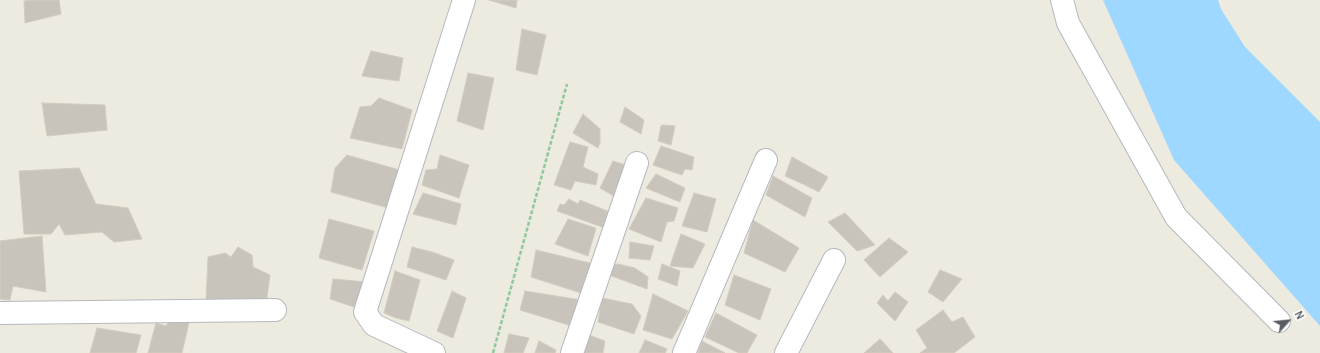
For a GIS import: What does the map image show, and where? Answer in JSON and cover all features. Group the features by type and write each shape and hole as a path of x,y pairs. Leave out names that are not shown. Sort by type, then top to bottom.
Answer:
{"street":[{"path":"434,353 374,325 366,312 464,0"},
{"path":"1062,0 1068,24 1176,217 1279,322"},
{"path":"684,353 766,160"},
{"path":"572,353 637,163"},
{"path":"786,353 834,260"},
{"path":"0,313 274,310"}],"path":[{"path":"493,353 567,84"}],"water":[{"path":"1103,0 1218,0 1221,9 1245,47 1320,122 1320,326 1174,160"}],"building":[{"path":"59,0 61,14 25,23 24,1"},
{"path":"489,0 517,0 516,8"},
{"path":"522,29 546,35 537,75 516,70"},
{"path":"371,51 403,58 399,81 362,76"},
{"path":"468,73 494,78 483,130 457,121"},
{"path":"379,98 412,110 402,149 350,138 360,107 371,106"},
{"path":"42,103 105,105 107,130 47,136"},
{"path":"625,107 644,120 641,134 620,122"},
{"path":"583,114 600,129 600,143 598,148 573,133"},
{"path":"661,126 675,126 671,145 658,141"},
{"path":"570,142 588,147 583,167 598,174 596,185 575,181 571,190 554,185"},
{"path":"661,146 694,157 692,170 685,169 682,175 653,165"},
{"path":"347,155 403,171 392,209 331,192 335,168"},
{"path":"440,155 469,165 459,198 422,185 426,170 437,169"},
{"path":"792,157 828,177 819,192 785,176"},
{"path":"613,161 629,166 617,198 600,188"},
{"path":"79,168 96,204 128,208 142,239 114,242 102,232 65,235 59,224 51,234 24,234 19,171"},
{"path":"656,174 685,188 680,202 646,188"},
{"path":"773,176 812,198 805,217 766,195"},
{"path":"423,193 461,204 456,225 413,214"},
{"path":"694,193 716,199 707,232 682,226"},
{"path":"646,198 678,208 674,221 667,222 661,242 629,229"},
{"path":"569,199 578,204 580,200 610,212 605,228 557,211 560,204 564,205"},
{"path":"845,213 875,245 857,251 828,222"},
{"path":"329,219 374,231 362,270 319,258"},
{"path":"568,219 596,228 588,256 555,244"},
{"path":"753,220 799,248 785,272 744,253"},
{"path":"681,234 705,244 693,268 670,266"},
{"path":"42,236 46,292 13,286 10,300 0,299 0,241"},
{"path":"889,238 908,252 880,277 864,260"},
{"path":"630,242 654,246 650,260 629,258"},
{"path":"238,247 252,255 253,267 270,275 266,304 206,302 208,257 225,253 231,257"},
{"path":"412,247 454,260 446,280 407,267"},
{"path":"536,250 594,264 584,294 531,277"},
{"path":"618,264 635,268 648,277 647,289 609,275 612,265"},
{"path":"662,264 680,271 677,286 658,279"},
{"path":"940,270 962,279 943,302 928,292"},
{"path":"395,271 420,280 409,321 384,313"},
{"path":"734,275 771,289 760,320 725,305"},
{"path":"333,279 366,282 357,308 330,299"},
{"path":"452,291 466,298 453,338 437,331"},
{"path":"525,291 581,300 575,327 520,310"},
{"path":"895,292 908,302 895,321 877,303 883,295 888,301"},
{"path":"653,294 688,311 672,339 643,330"},
{"path":"602,298 632,304 641,316 634,334 598,322"},
{"path":"943,310 952,322 963,317 975,337 954,353 920,353 927,348 916,330"},
{"path":"716,313 757,335 747,353 739,353 705,337"},
{"path":"170,319 189,322 182,353 148,353 156,323 166,326"},
{"path":"97,328 141,335 136,353 90,353"},
{"path":"509,334 529,338 523,353 504,353"},
{"path":"589,335 605,341 603,353 584,353"},
{"path":"880,339 893,353 864,353"},
{"path":"645,340 667,349 665,353 639,353"},
{"path":"539,341 556,350 555,353 535,353"},
{"path":"702,341 725,353 698,353"}]}
